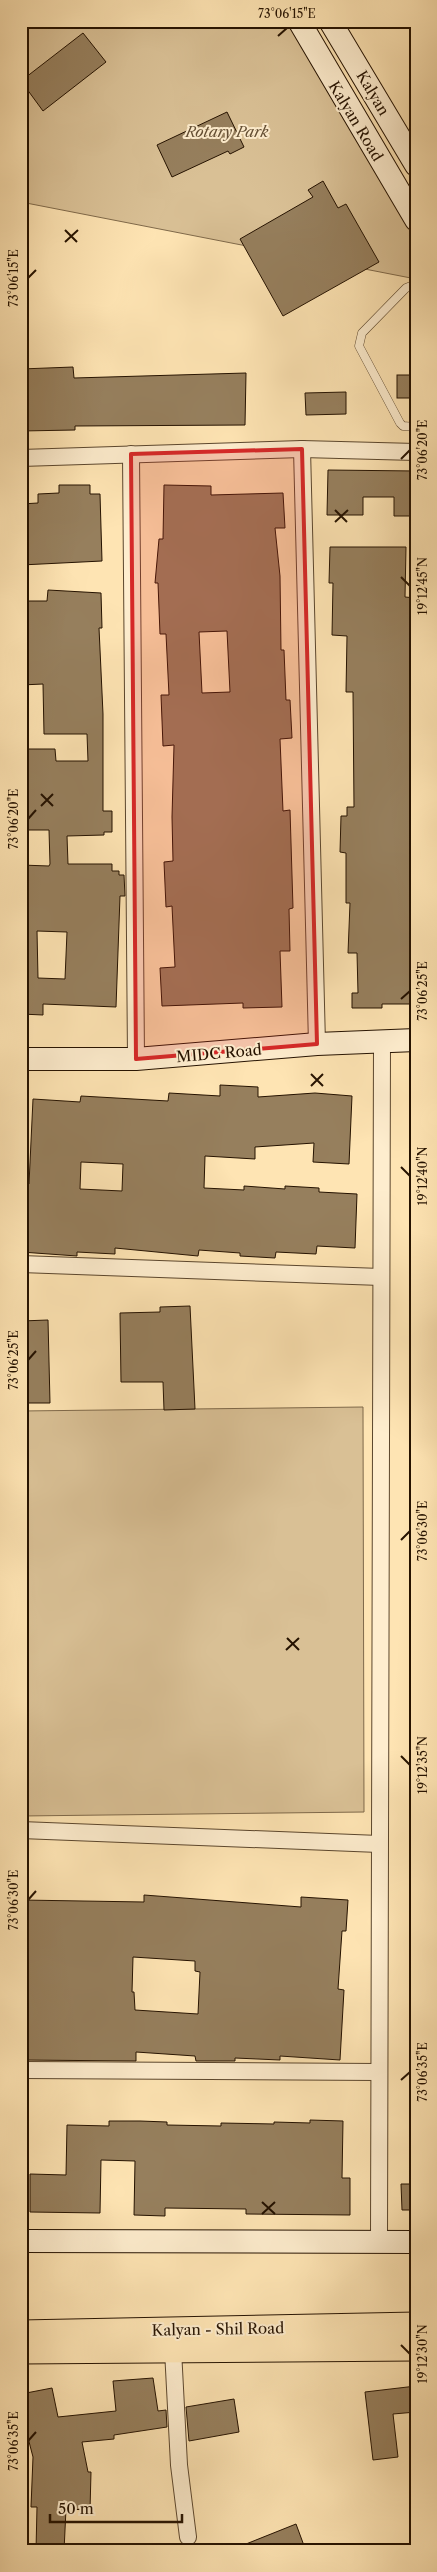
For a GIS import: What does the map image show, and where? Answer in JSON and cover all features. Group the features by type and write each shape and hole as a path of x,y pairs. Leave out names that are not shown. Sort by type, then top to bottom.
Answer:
{"main road":[{"name":"Kalyan - Shil Road","path":"21,2333 416,2325"},
{"name":"Kalyan - Shil Road","path":"21,2351 416,2348"}],"street":[{"name":"Kalyan Road","path":"299,21 416,220"},
{"name":"Kalyan","path":"330,21 416,165"},
{"path":"21,458 302,449 416,452"},
{"path":"302,449 317,1044"},
{"path":"132,454 136,1059"},
{"name":"MIDC Road","path":"21,1060 136,1059 317,1044 416,1040"},
{"path":"379,2240 382,1041"},
{"path":"21,1264 381,1277"},
{"path":"21,1830 379,1844"},
{"path":"21,2070 378,2072"},
{"path":"21,2241 379,2240 416,2242"},
{"path":"173,2350 179,2465 188,2536"}],"lane":[{"path":"416,284 406,288 362,333 359,346 400,423 403,426 416,427"}],"highlighted area":[{"path":"302,449 317,1044 136,1059 131,454"}],"green space":[{"name":"Rotary Park","path":"21,21 291,21 416,235 416,279 21,202"},
{"path":"363,1407 364,1812 21,1816 21,1411"}],"building":[{"path":"83,33 106,62 43,111 21,81"},
{"path":"227,112 244,147 230,154 228,151 172,177 157,145"},
{"path":"323,181 338,208 346,204 379,262 283,316 240,239 313,197 308,190"},
{"path":"73,367 74,378 246,373 245,425 75,426 75,430 21,431 21,369"},
{"path":"397,375 416,375 416,398 397,398"},
{"path":"346,392 346,414 306,415 305,393"},
{"path":"328,470 416,471 416,516 394,516 394,497 363,497 363,515 327,515"},
{"path":"59,485 90,485 90,494 100,494 102,561 21,565 21,504 38,503 38,494 59,493"},
{"path":"164,485 211,486 211,495 283,493 285,528 275,528 280,576 281,650 284,650 286,700 290,700 292,738 280,739 283,811 290,810 293,908 289,909 290,951 280,951 282,1007 243,1008 243,1003 162,1006 160,968 175,967 172,906 166,907 164,862 173,861 174,745 163,746 161,695 169,695 166,634 160,634 158,583 155,583 159,539 163,539","holes":["227,631 230,692 202,693 199,632"]},
{"path":"330,547 406,547 405,597 416,598 414,969 416,969 416,1004 382,1004 382,1008 352,1008 352,993 358,993 357,953 348,953 350,903 346,903 346,853 340,852 341,816 347,816 347,807 354,807 353,692 346,692 347,636 332,635 333,583 329,583"},
{"path":"48,590 101,593 102,628 99,628 103,714 103,811 112,811 112,832 104,832 104,835 67,836 68,864 112,864 112,871 119,871 119,875 124,875 125,896 120,896 116,1007 43,1004 43,1015 21,1014 21,865 49,866 50,864 49,830 21,830 21,749 55,749 56,761 88,761 87,734 44,734 43,684 21,685 21,601 47,601","holes":["37,931 67,932 65,979 38,978"]},
{"path":"220,1085 258,1087 258,1097 315,1093 352,1096 349,1164 313,1162 314,1143 255,1147 255,1159 205,1156 204,1188 244,1190 244,1186 285,1189 285,1186 319,1188 319,1192 357,1194 355,1248 317,1246 316,1254 276,1252 275,1258 240,1256 240,1253 199,1250 198,1256 115,1248 115,1254 77,1252 77,1256 21,1252 21,1183 29,1184 33,1099 80,1102 81,1096 168,1101 169,1093 220,1096","holes":["81,1162 123,1164 122,1191 80,1189"]},
{"path":"190,1306 195,1409 164,1410 163,1382 121,1382 120,1313 160,1312 160,1307"},
{"path":"48,1320 50,1403 21,1403 21,1321"},
{"path":"144,1895 301,1907 301,1897 348,1900 346,1931 342,1931 338,1989 344,1990 340,2060 280,2056 280,2060 235,2058 235,2061 196,2061 195,2056 136,2052 136,2061 21,2060 21,1900 144,1902","holes":["133,1957 195,1961 195,1971 200,1972 198,2014 135,2010 134,1992 132,1992"]},
{"path":"310,2120 343,2121 342,2178 350,2178 350,2215 246,2214 246,2209 165,2208 165,2216 134,2215 135,2161 101,2160 100,2213 30,2212 30,2174 66,2175 67,2125 109,2126 109,2121 140,2121 167,2122 167,2125 221,2126 221,2123 310,2123"},
{"path":"401,2184 416,2184 416,2210 402,2210"},
{"path":"153,2378 158,2411 166,2410 167,2427 114,2435 114,2439 82,2442 88,2472 91,2472 90,2510 66,2509 64,2551 36,2551 37,2507 31,2507 33,2457 27,2434 24,2435 21,2423 21,2394 52,2388 58,2417 116,2411 113,2381"},
{"path":"416,2386 416,2412 393,2414 398,2457 373,2460 365,2392"},
{"path":"234,2399 239,2432 189,2441 186,2407"},
{"path":"296,2524 306,2551 231,2551 231,2550"}]}
